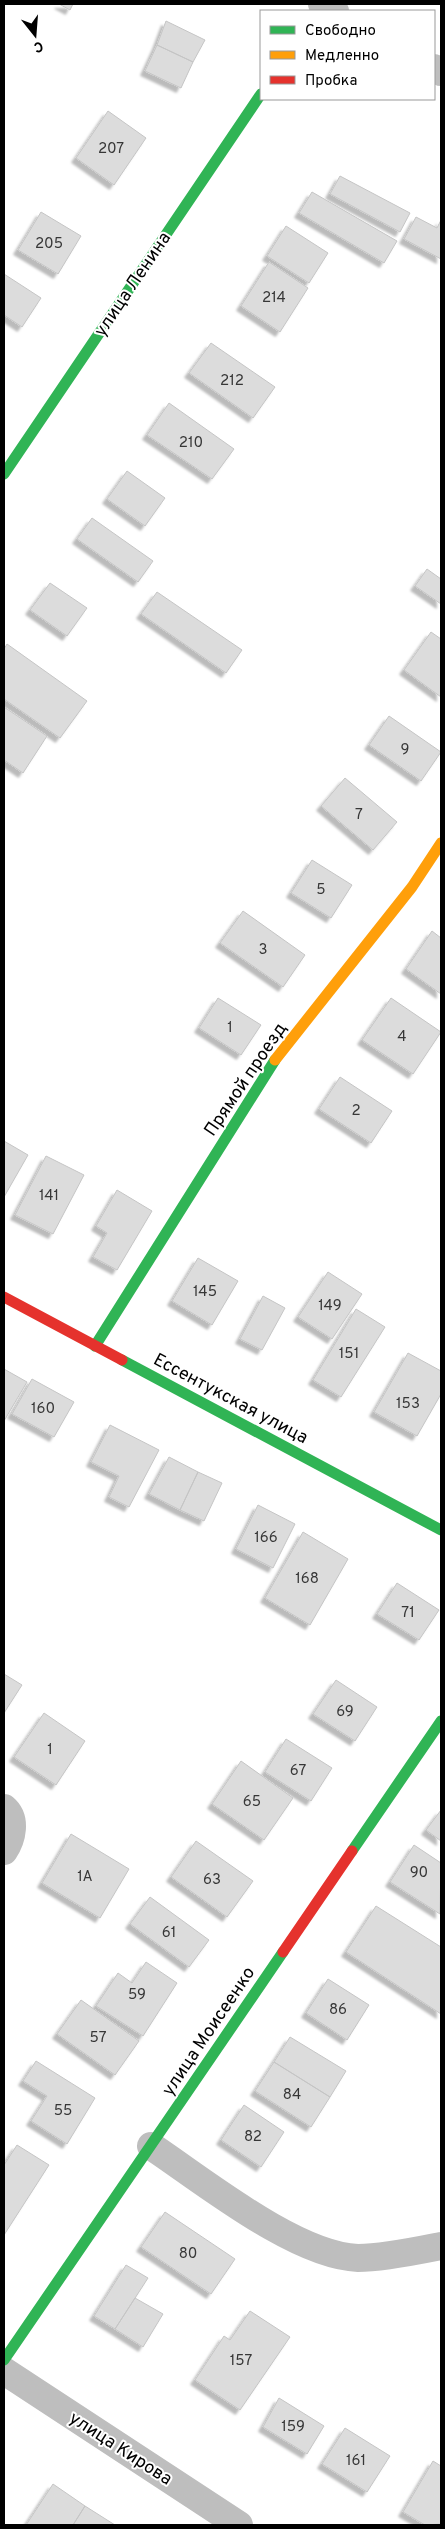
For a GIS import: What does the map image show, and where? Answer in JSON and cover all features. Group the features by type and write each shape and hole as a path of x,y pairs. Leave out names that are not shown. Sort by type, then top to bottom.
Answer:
{"street":[{"path":"322,4 333,10"},
{"name":"улица Ленина","path":"4,474 260,95"},
{"name":"Прямой проезд","path":"95,1346 280,1051 412,887 441,843"},
{"name":"Ессентукская улица","path":"4,1297 441,1530"},
{"name":"улица Моисеенко","path":"4,2360 441,1721"},
{"path":"4,1808 13,1826 9,1843 4,1851"},
{"path":"151,2146 275,2230 322,2250 357,2258 441,2246"},
{"name":"улица Кирова","path":"4,2371 239,2525"}],"building":[{"path":"59,4 73,4 70,10"},
{"path":"166,21 205,40 193,62 157,45"},
{"path":"157,45 193,62 181,88 145,71"},
{"path":"108,111 146,138 114,185 76,158"},
{"path":"340,176 410,213 400,232 330,194"},
{"path":"312,192 397,241 384,263 299,213"},
{"path":"41,212 81,236 58,274 18,250"},
{"path":"416,217 437,228 441,220 441,259 404,239"},
{"path":"286,226 328,253 309,283 267,256"},
{"path":"269,262 308,288 280,332 241,306"},
{"path":"4,274 41,298 22,327 4,315"},
{"path":"211,343 275,387 253,418 189,373"},
{"path":"169,403 234,449 212,479 147,435"},
{"path":"127,471 165,498 145,526 107,499"},
{"path":"92,518 153,561 138,582 77,539"},
{"path":"427,569 441,579 441,604 415,586"},
{"path":"50,583 87,608 67,636 30,610"},
{"path":"157,592 242,650 226,673 141,614"},
{"path":"431,632 441,639 441,697 404,670"},
{"path":"7,644 87,701 60,738 4,699 4,649"},
{"path":"4,707 47,736 23,773 4,760"},
{"path":"389,716 441,752 421,781 369,745"},
{"path":"345,778 397,822 373,850 321,806"},
{"path":"312,860 352,885 331,918 291,893"},
{"path":"243,911 305,955 283,987 220,943"},
{"path":"432,931 441,938 441,994 406,969"},
{"path":"218,998 261,1025 241,1055 199,1028"},
{"path":"391,998 441,1032 413,1074 362,1040"},
{"path":"340,1077 392,1111 371,1143 319,1109"},
{"path":"4,1141 28,1155 4,1197"},
{"path":"46,1156 84,1175 53,1234 15,1215"},
{"path":"117,1190 152,1211 117,1270 93,1257 107,1233 96,1226"},
{"path":"198,1258 238,1281 212,1325 172,1301"},
{"path":"328,1272 362,1294 332,1339 298,1317"},
{"path":"263,1296 285,1308 262,1350 240,1339"},
{"path":"356,1309 385,1327 341,1397 313,1380"},
{"path":"408,1353 441,1371 441,1394 417,1436 374,1412"},
{"path":"4,1369 27,1382 4,1421"},
{"path":"32,1379 74,1402 54,1437 12,1414"},
{"path":"110,1425 159,1450 129,1507 109,1497 119,1476 91,1462"},
{"path":"169,1457 198,1472 180,1510 149,1494"},
{"path":"198,1472 222,1483 204,1521 180,1510"},
{"path":"258,1505 295,1524 273,1568 236,1549"},
{"path":"303,1532 348,1559 310,1625 265,1598"},
{"path":"397,1583 439,1610 419,1640 377,1614"},
{"path":"4,1674 22,1685 4,1713"},
{"path":"336,1680 377,1707 355,1741 313,1714"},
{"path":"44,1713 85,1741 56,1785 14,1757"},
{"path":"286,1739 332,1768 311,1801 265,1772"},
{"path":"241,1761 293,1798 264,1840 212,1804"},
{"path":"441,1810 441,1841 426,1830"},
{"path":"71,1834 129,1869 100,1918 42,1883"},
{"path":"196,1841 253,1881 227,1917 171,1877"},
{"path":"414,1845 441,1863 440,1914 390,1882"},
{"path":"150,1897 209,1940 189,1967 130,1924"},
{"path":"376,1906 441,1947 441,2014 346,1952"},
{"path":"146,1962 177,1983 143,2036 96,2006 118,1973 132,1983"},
{"path":"328,1979 369,2005 347,2040 306,2013"},
{"path":"81,2000 139,2041 115,2075 57,2034"},
{"path":"290,2037 346,2071 330,2097 274,2062"},
{"path":"36,2061 95,2098 67,2144 31,2121 47,2096 23,2081"},
{"path":"274,2062 330,2097 311,2127 255,2091"},
{"path":"244,2105 284,2132 261,2167 221,2140"},
{"path":"17,2145 49,2165 4,2235 4,2165"},
{"path":"165,2212 235,2259 211,2294 141,2247"},
{"path":"126,2265 148,2278 115,2329 94,2316"},
{"path":"135,2298 163,2314 143,2347 115,2329"},
{"path":"250,2311 290,2337 240,2410 195,2380 224,2336 230,2340"},
{"path":"279,2398 324,2426 307,2454 263,2427"},
{"path":"345,2428 390,2456 367,2492 322,2464"},
{"path":"433,2461 441,2466 441,2524 425,2525 403,2512"},
{"path":"53,2484 85,2506 73,2525 26,2525"},
{"path":"85,2506 115,2525 73,2525"}],"traffic: fast":[{"path":"4,474 260,95"},
{"path":"95,1346 275,1060"},
{"path":"122,1360 441,1530"},
{"path":"352,1851 441,1721"},
{"path":"4,2360 283,1952"}],"traffic: slow":[{"path":"275,1060 412,887 441,843"}],"traffic: jam":[{"path":"4,1297 122,1360"},
{"path":"283,1952 352,1851"}]}
